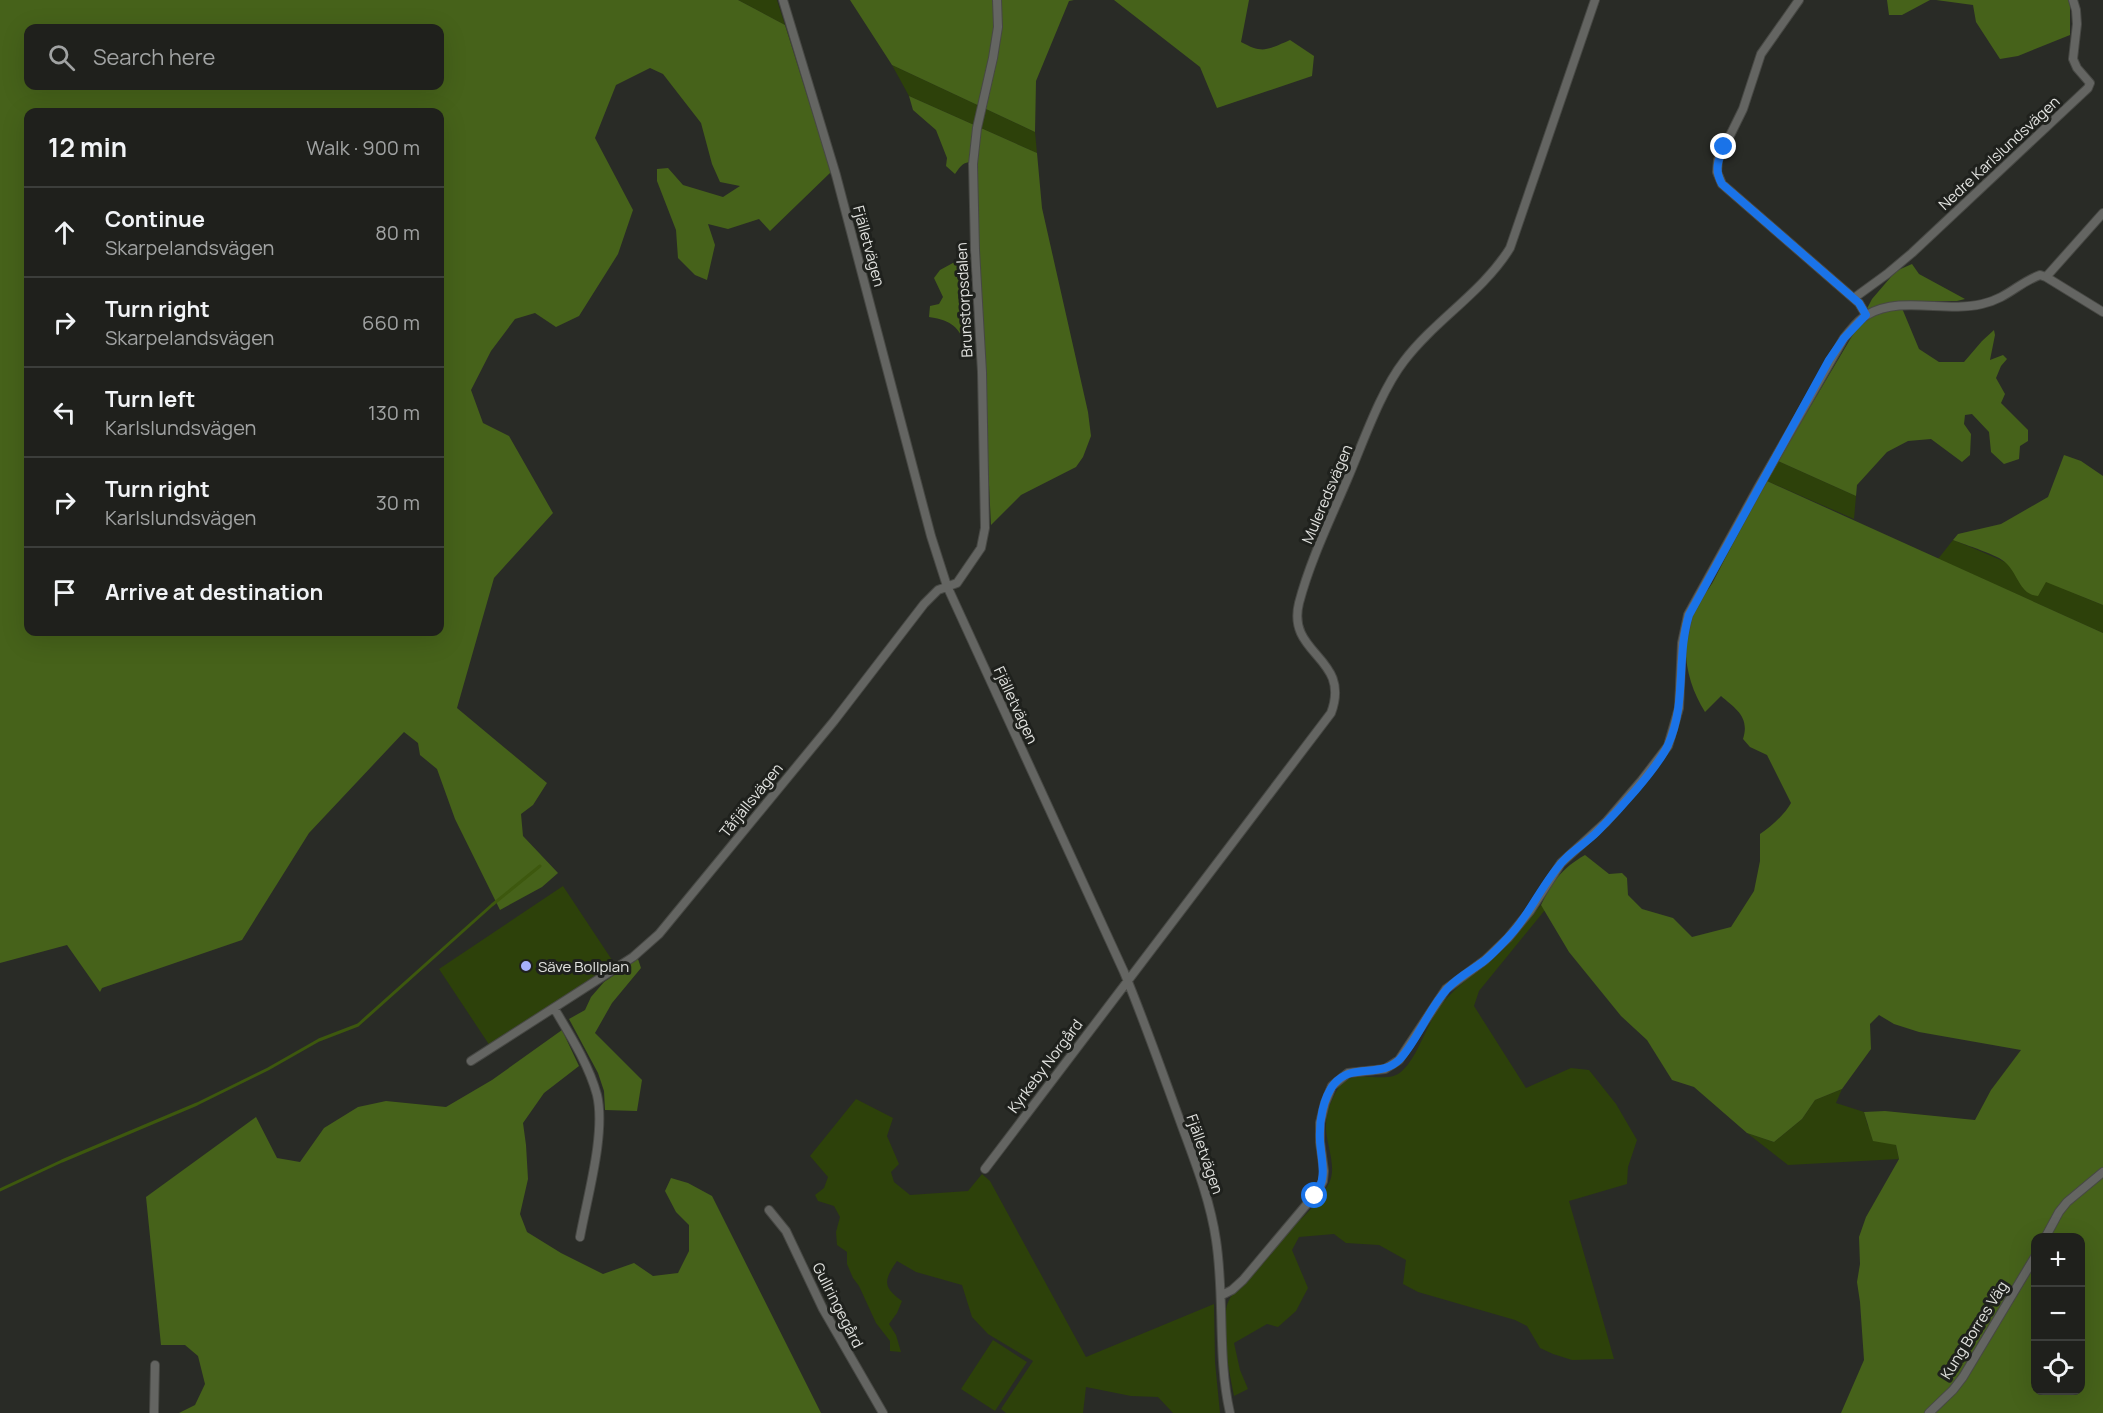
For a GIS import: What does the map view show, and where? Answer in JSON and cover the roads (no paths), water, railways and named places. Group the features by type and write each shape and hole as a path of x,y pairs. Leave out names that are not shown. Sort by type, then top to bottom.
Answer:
{"street":[{"name":"Fjälletvägen","path":"783,0 836,175 928,526 947,586 1128,981 1204,1190 1216,1238 1222,1295 1223,1371 1230,1413"},
{"name":"Brunstorpsdalen","path":"947,586 957,583 970,565 981,548 985,528 982,372 973,164 980,114 998,27 997,0"},
{"name":"Muleredsvägen","path":"1128,981 1331,713 1336,694 1331,673 1303,639 1297,628 1296,617 1310,570 1381,402 1404,361 1492,272 1510,248 1595,0"},
{"path":"1799,0 1761,54 1743,109 1718,160 1717,172 1722,184 1854,298 1866,315"},
{"name":"Nedre Karlslundsvägen","path":"1854,298 1912,253 2088,88 2090,83 2077,68 2073,58 2078,24 2073,0"},
{"path":"2046,277 2103,213"},
{"path":"1222,1295 1232,1290 1242,1280 1317,1192 1323,1181 1320,1124 1332,1086 1348,1073 1385,1069 1399,1060 1446,989 1504,943 1530,911 1561,863 1606,822 1663,753 1670,739 1678,708 1682,643 1689,615 1829,360 1844,338 1866,315 1893,307 1978,305 1999,300 2040,275 2103,312"},
{"name":"Tåfjällsvägen","path":"471,1061 633,957 663,929 834,721 924,604 938,590 947,586"},
{"name":"Kyrkeby Norgård","path":"985,1168 1128,981"},
{"path":"554,1008 592,1080 598,1102 598,1136 580,1237"},
{"path":"2048,1233 2067,1202 2103,1172"},
{"name":"Gullringegård","path":"769,1210 786,1231 823,1309 883,1413"},
{"name":"Kung Borres Väg","path":"1929,1413 1953,1390 1965,1374 2031,1263"},
{"path":"154,1413 155,1365"}],"waterway":[{"path":"0,1190 197,1104 268,1069 319,1040 358,1025 492,905 540,866"}],"place":[{"name":"Säve Bollplan","path":"526,966"}]}
